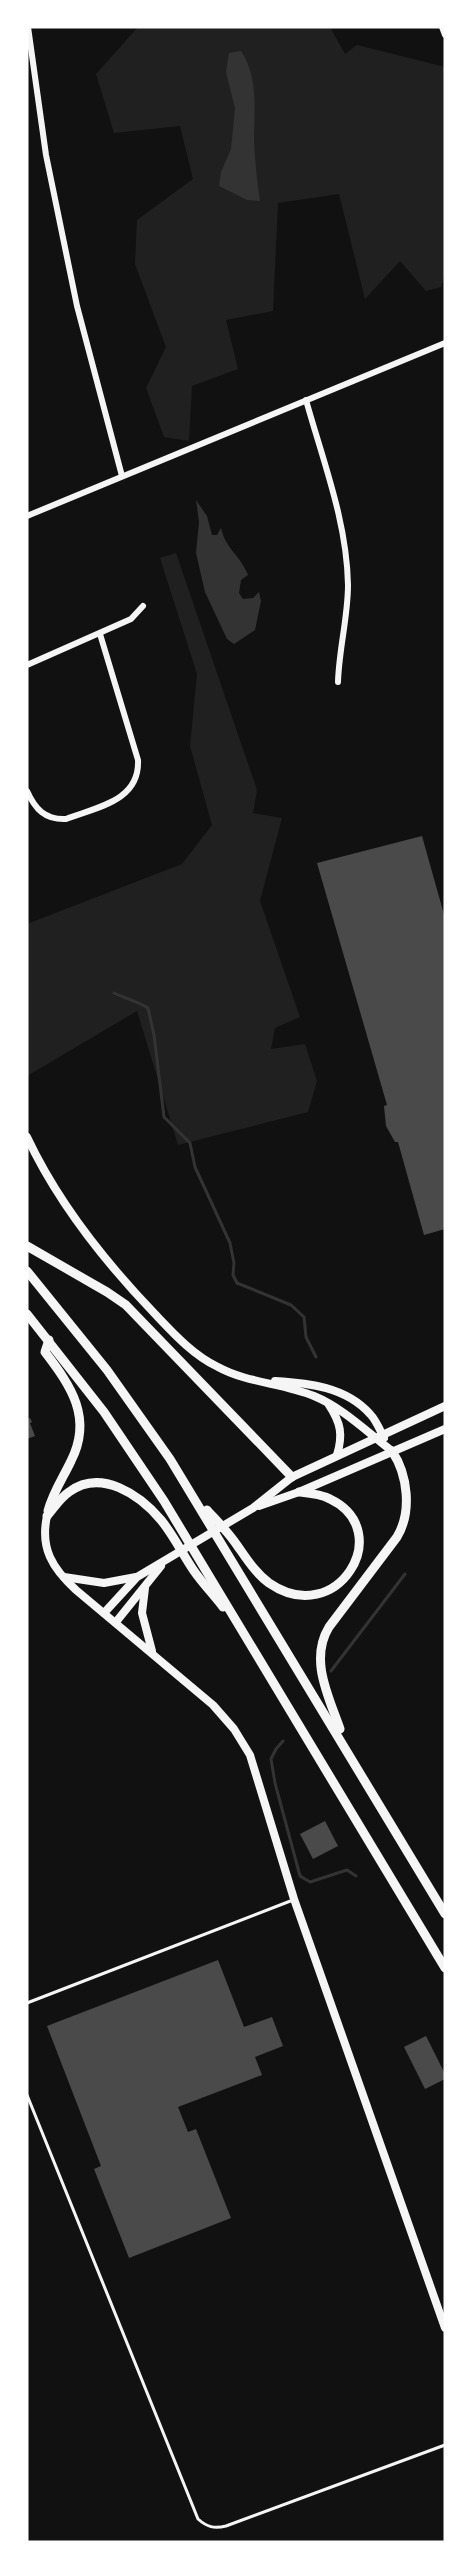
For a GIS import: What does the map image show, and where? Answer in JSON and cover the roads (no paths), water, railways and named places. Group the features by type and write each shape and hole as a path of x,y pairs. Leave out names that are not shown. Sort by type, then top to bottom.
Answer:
{"highway":[{"path":"27,1246 126,1305 292,1477"},
{"path":"27,1272 113,1378 189,1490 445,1914"},
{"path":"27,1314 124,1441 248,1639 445,1968"},
{"path":"47,1516 52,1497 74,1455 80,1430 74,1395 45,1352 49,1340"},
{"path":"347,1749 323,1680 321,1644 329,1627 403,1526 405,1490 399,1462 392,1451"},
{"path":"47,1516 64,1496 81,1486 101,1483 125,1490 143,1502 161,1520 194,1571 248,1639"},
{"path":"189,1490 263,1578 284,1591 310,1596 327,1592 345,1580 357,1560 358,1538 354,1523 341,1506 323,1496 299,1492"}],"main road":[{"path":"27,1137 72,1215 147,1306 183,1342 204,1359 233,1374 305,1393 327,1402 378,1436 392,1451"},
{"path":"258,1380 299,1382 337,1391 359,1404 371,1415 378,1436"},
{"path":"327,1402 341,1428 337,1455"},
{"path":"104,1613 137,1577 253,1508 292,1477 445,1406"},
{"path":"253,1508 299,1492 445,1429"},
{"path":"47,1516 45,1546 50,1562 62,1576 213,1705 243,1743 259,1779 294,1899 445,2328"},
{"path":"116,1622 164,1561"},
{"path":"62,1576 104,1583 137,1577"},
{"path":"146,1585 142,1613 152,1652"}],"street":[{"path":"28,27 46,155 77,306 122,476"},
{"path":"442,27 445,35"},
{"path":"27,516 445,343"},
{"path":"306,400 346,549 348,588 339,653 338,682"},
{"path":"27,665 131,619 143,606"},
{"path":"27,791 41,813 48,817 66,819 122,798 132,788 136,779 138,760 100,634"}],"lane":[{"path":"27,2003 294,1899"},
{"path":"27,2095 198,2519 203,2524 218,2528 226,2526 445,2445"}],"waterway":[{"path":"114,993 148,1008 154,1035 164,1117 190,1143 195,1167 230,1243 234,1263 233,1275 237,1283 291,1305 304,1317 306,1337 316,1357"},
{"path":"331,1671 405,1574"},
{"path":"283,1741 271,1759 275,1783 300,1876 310,1882 347,1870 356,1876"}]}
